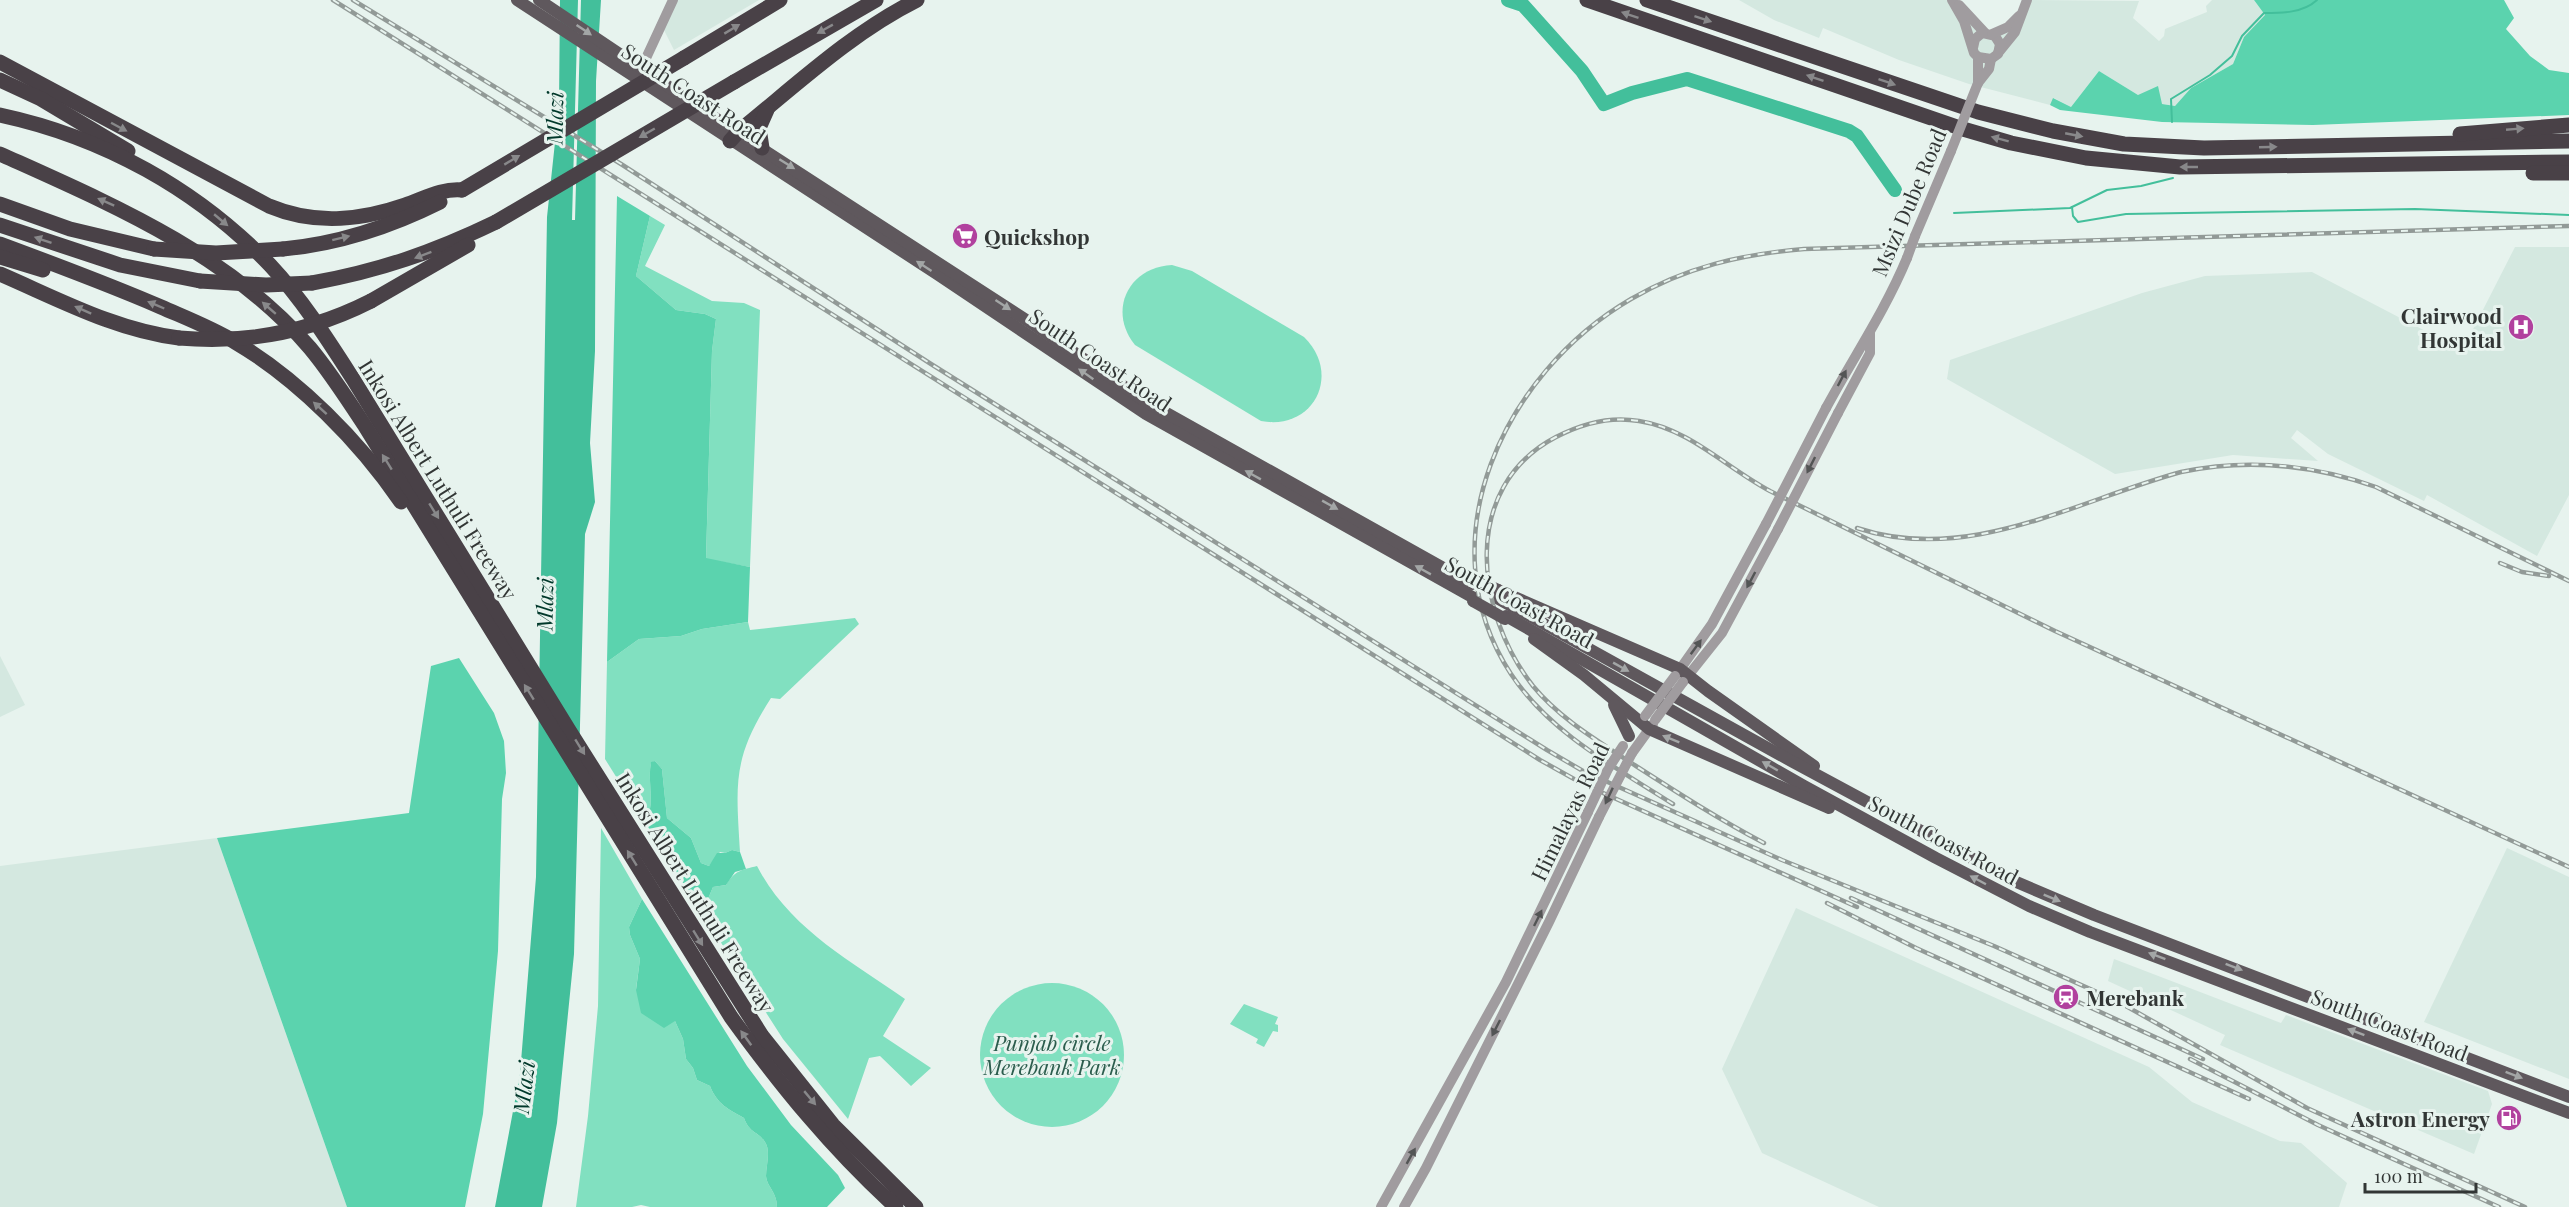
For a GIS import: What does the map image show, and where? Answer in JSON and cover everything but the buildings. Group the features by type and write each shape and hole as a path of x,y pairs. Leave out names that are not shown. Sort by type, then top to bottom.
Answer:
{"highway":[{"path":"0,204 70,229 154,249 216,253 283,249 303,247 364,232 403,219 462,190 780,0"},
{"path":"0,225 120,266 200,281 266,285 312,283 346,277 408,260 496,222 876,0"},
{"path":"734,136 843,47 917,0"},
{"path":"1587,0 1963,129 2050,152 2140,165 2180,167 2569,162"},
{"path":"1647,0 1934,98 2053,131 2155,147 2569,141"},
{"path":"0,62 269,206 291,215 327,220 355,218 450,190 462,190"},
{"path":"0,72 68,99"},
{"path":"0,80 41,99 79,121 150,164 174,185"},
{"path":"762,148 759,128 768,107"},
{"name":"Inkosi Albert Luthuli Freeway","path":"0,115 48,127 104,148 174,185 225,222 270,266 298,298 353,379 663,908 731,1017 804,1113 857,1172 899,1201 916,1207"},
{"path":"2311,146 2569,125"},
{"name":"Inkosi Albert Luthuli Freeway","path":"0,154 169,234 251,292 309,348 339,386 489,614 668,888 738,1001 777,1057 899,1201"},
{"path":"2373,166 2412,172 2569,173"},
{"path":"0,274 110,322 134,330 179,338 210,340 279,334 332,319 371,301 467,245 496,222"},
{"path":"0,244 96,280 193,321 235,342 302,392 334,421 393,490 459,589 489,614"},
{"path":"0,257 71,279 96,280"},
{"path":"857,1172 890,1207"},
{"path":"899,1201 923,1207"}],"main road":[{"name":"South Coast Road","path":"517,0 734,136 1146,414 1471,591"},
{"name":"South Coast Road","path":"539,0 627,67 641,69 734,136 762,148 1034,325 1145,401 1436,564 1506,618 1862,818 2029,906 2564,1111"},
{"path":"1471,591 1497,594 1682,675 1857,796"},
{"name":"South Coast Road","path":"1497,594 1942,843 2046,896 2568,1096"},
{"path":"1506,618 1584,675 1609,697 1647,722 1841,813 1862,818"},
{"path":"1609,697 1625,724 1626,741"},
{"path":"1936,858 1942,843"},
{"path":"2118,942 2125,925"},
{"path":"2290,1007 2297,991"},
{"path":"2382,1042 2387,1026"},
{"path":"2416,1055 2422,1040"},
{"path":"2474,1077 2479,1062"},
{"path":"2564,1111 2568,1096"}],"street":[{"path":"641,69 673,0"},
{"path":"1953,0 2000,44 1995,56 1975,52"},
{"name":"Msizi Dube Road","path":"1953,0 1964,21 1975,52"},
{"name":"Msizi Dube Road","path":"1978,84 1975,39 2012,24 2026,2"},
{"name":"Msizi Dube Road","path":"1859,348 1870,333 1906,258 1978,84 1995,56 2015,32 2026,2"},
{"name":"Msizi Dube Road","path":"1870,333 1870,353"},
{"name":"Himalayas Road","path":"1404,1207 1426,1168 1647,722 1682,675 1712,624 1859,348"},
{"name":"Himalayas Road","path":"1682,675 1722,633 1870,353"},
{"name":"Himalayas Road","path":"1381,1207 1506,982 1608,769 1626,741 1647,722"}],"shaded area":[{"path":"673,0 759,0 674,50 662,26"},
{"path":"1739,0 1954,0 1985,33 2004,29 2027,0 2139,1 2133,18 2159,41 2164,36 2165,29 2207,12 2206,6 2212,0 2254,0 2265,15 2244,37 2233,64 2191,88 2175,106 2138,95 2099,71 2071,107 2054,98 2050,105 1969,84 1899,60 1823,28 1819,38 1774,20"},
{"path":"2254,0 2504,0 2514,18 2506,29 2530,56 2549,70 2569,73 2569,115 2313,125 2162,122 2060,110 2050,105 2053,98 2071,107 2099,71 2138,95 2158,86 2162,104 2175,106 2191,88 2233,64 2244,37 2265,15"},
{"path":"617,196 650,216 636,276 676,310 705,314 716,319 712,351 706,558 750,567 748,622 702,629 681,636 639,639 607,662"},
{"path":"2515,247 2569,247 2569,495 2537,556 2427,495 2424,501 2328,454 2297,430 2291,438 2318,461 2233,455 2115,474 1947,379 1950,360 2142,293 2205,276 2312,272 2458,348 2464,347"},
{"path":"0,656 25,705 0,717"},
{"path":"459,658 494,713 504,741 506,773 502,799 498,951 483,1114 465,1207 347,1207 217,838 409,813 431,666"},
{"path":"655,761 662,769 667,818 691,838 701,863 709,866 717,853 732,850 740,852 746,869 735,872 726,885 713,887 702,913 645,823 651,801 651,762"},
{"path":"217,838 347,1207 0,1207 0,866"},
{"path":"2507,848 2569,877 2569,1079 2424,1022"},
{"path":"642,899 747,1066 791,1125 838,1175 845,1188 827,1207 777,1207 766,1176 768,1154 765,1142 751,1130 744,1118 720,1102 710,1086 697,1080 693,1068 686,1059 683,1039 675,1021 664,1028 641,1013 636,990 640,959 629,927"},
{"path":"1796,908 2149,1067 2192,1102 2280,1141 2301,1143 2347,1183 2339,1207 1879,1207 1762,1153 1722,1069"},
{"path":"2114,959 2281,1023 2286,1015 2488,1091 2492,1104 2474,1154 2220,1045 2225,1035 2108,981"}],"green space":[{"path":"650,216 665,225 645,266 712,301 744,303 760,310 750,567 706,559 712,351 716,319 705,314 676,310 636,276"},
{"path":"1172,265 1192,271 1304,337 1315,352 1321,367 1321,382 1317,397 1308,409 1280,422 1261,421 1135,345 1127,332 1123,318 1123,305 1127,293 1144,273"},
{"path":"855,618 859,624 780,699 771,698 758,719 749,738 739,772 740,852 732,850 725,853 720,852 709,866 701,863 691,838 667,818 662,769 655,761 651,763 651,801 645,823 605,759 607,662 639,639 681,636 702,629 748,622 750,630"},
{"path":"601,828 642,899 629,927 640,959 636,989 675,1021 683,1039 686,1059 693,1068 697,1080 710,1086 720,1102 744,1118 751,1130 765,1142 768,1154 766,1176 777,1207 650,1207 641,1205 576,1207 588,1116 598,1006"},
{"path":"757,866 770,888 803,925 842,956 905,999 883,1036 931,1068 911,1086 880,1056 869,1058 848,1119 783,1039 702,913 713,887 726,885 736,873"},
{"name":"Punjab circle Merebank Park","path":"1052,983 1079,989 1092,995 1103,1004 1112,1015 1118,1028 1124,1055 1118,1082 1112,1095 1103,1106 1092,1115 1079,1121 1052,1127 1025,1121 1012,1115 1001,1106 992,1095 986,1082 980,1055 986,1028 992,1015 1001,1004 1012,995 1025,989"},
{"path":"1244,1004 1278,1017 1275,1024 1278,1025 1278,1032 1273,1031 1264,1047 1256,1043 1258,1039 1230,1024"}],"water":[{"name":"Mlazi","path":"560,0 578,0 572,220 575,220 581,0 601,0 596,81 595,351 590,443 595,502 585,534 574,954 557,1123 542,1207 495,1207 520,1074 536,877 547,217 559,105"}],"waterway":[{"path":"1508,0 1523,5 1582,71 1604,104 1632,93 1687,79 1849,131 1857,136 1895,190"},
{"path":"2172,122 2171,99 2210,75 2232,56 2242,36 2264,13 2299,10 2317,0"},
{"path":"1954,213 2070,208 2107,190 2141,186 2173,178"},
{"path":"2072,207 2073,216 2078,222 2126,214 2415,209 2569,215"}],"railway":[{"path":"333,0 1540,760 1583,784 1857,907"},
{"path":"353,0 621,164 931,364 1583,771 1782,860 1994,946 2117,1001 2307,1108 2525,1207"},
{"path":"1673,804 1585,747 1545,714 1527,695 1511,674 1486,623 1475,570 1477,516 1491,464 1514,415 1546,370 1586,331 1631,299 1694,270 1759,254 1804,249 2569,226"},
{"path":"1764,843 1683,796 1582,730 1544,698 1513,656 1499,623 1489,588 1487,552 1491,518 1504,487 1525,459 1556,437 1576,428 1607,420 1639,421 1675,432 1770,491 2055,631 2569,867"},
{"path":"1857,528 1898,537 1940,539 1980,534 2021,525 2181,472 2231,465 2279,466 2328,473 2376,487 2569,581"},
{"path":"2500,563 2522,572 2549,576"},
{"path":"1851,898 2203,1059"},
{"path":"1827,903 1916,948 2249,1099"},
{"path":"2190,1059 2318,1125 2499,1207"}],"place":[{"name":"Quickshop","path":"965,236"},
{"name":"Clairwood Hospital","path":"2521,327"},
{"name":"Merebank","path":"2066,997"},
{"name":"Astron Energy","path":"2509,1118"}]}
